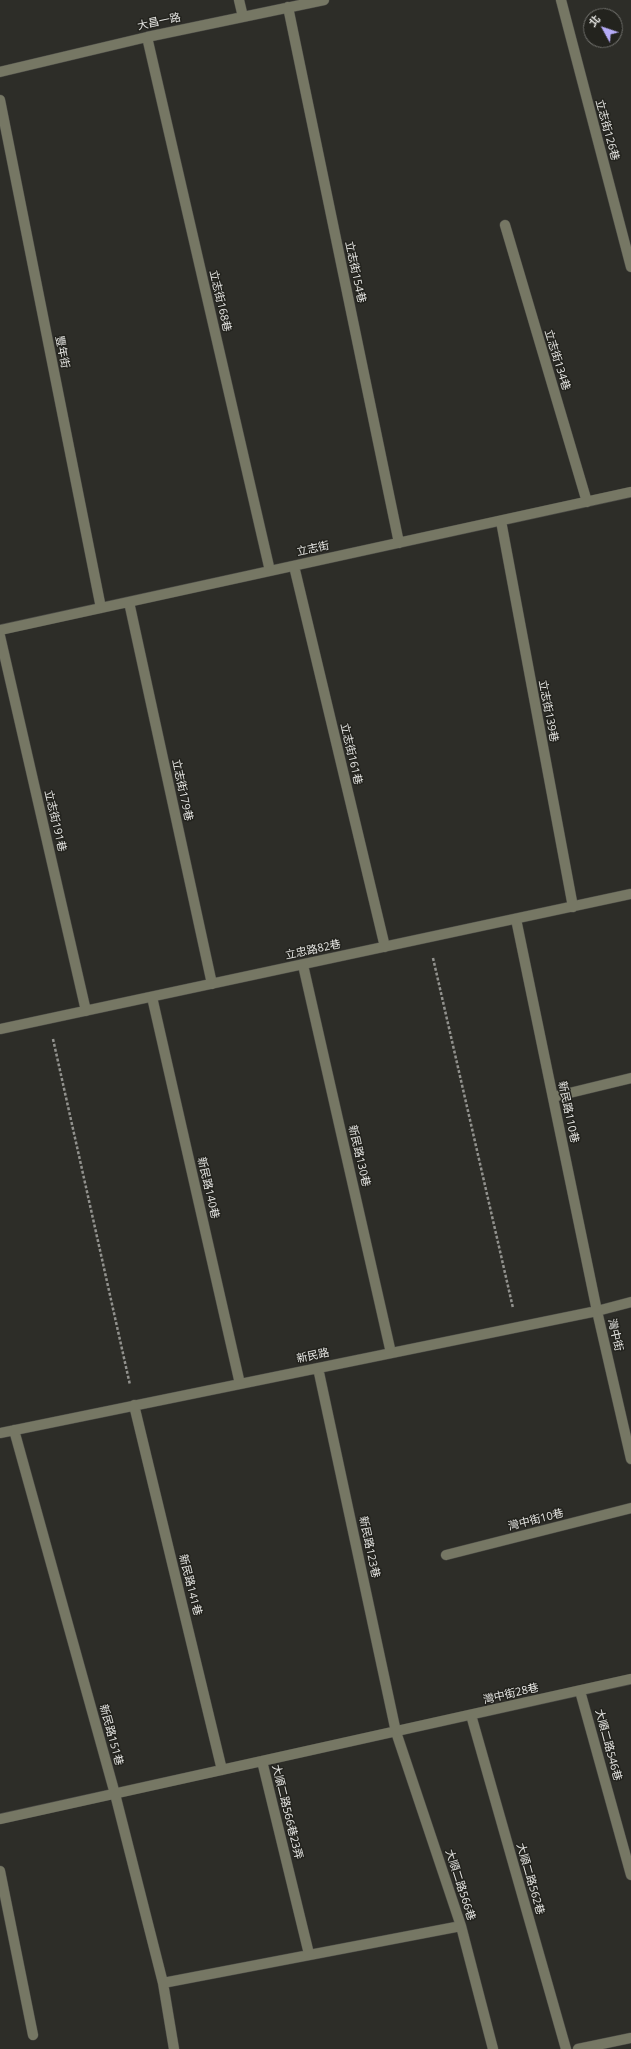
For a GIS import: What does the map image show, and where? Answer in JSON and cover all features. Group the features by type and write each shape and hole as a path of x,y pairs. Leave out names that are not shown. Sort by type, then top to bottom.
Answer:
{"street":[{"path":"239,0 243,17"},
{"name":"大昌一路","path":"0,72 147,37 324,0"},
{"name":"立志街126巷","path":"561,0 631,267"},
{"name":"立志街154巷","path":"288,7 399,542"},
{"name":"立志街168巷","path":"147,37 270,571"},
{"name":"豐年街","path":"0,100 101,608"},
{"name":"立志街134巷","path":"504,225 587,502"},
{"name":"立志街","path":"0,630 631,492"},
{"name":"立志街139巷","path":"501,521 572,907"},
{"name":"立志街161巷","path":"294,566 385,947"},
{"name":"立志街179巷","path":"129,602 212,984"},
{"name":"立志街191巷","path":"0,636 86,1011"},
{"name":"立忠路82巷","path":"0,1029 631,894"},
{"name":"新民路110巷","path":"516,919 597,1311"},
{"name":"新民路130巷","path":"303,965 391,1353"},
{"name":"新民路140巷","path":"152,997 240,1384"},
{"path":"553,1097 631,1078"},
{"name":"新民路","path":"0,1433 597,1311 631,1302"},
{"name":"灣中街","path":"597,1311 631,1459"},
{"name":"新民路123巷","path":"318,1368 396,1732"},
{"name":"新民路141巷","path":"134,1405 222,1770"},
{"name":"新民路151巷","path":"14,1430 114,1794 163,1983 174,2049"},
{"name":"灣中街10巷","path":"446,1555 631,1508"},
{"name":"灣中街28巷","path":"396,1732 631,1679"},
{"name":"大順二路546巷","path":"580,1691 631,1875"},
{"name":"大順二路562巷","path":"471,1715 566,2049"},
{"name":"大順二路566巷23弄","path":"309,1954 262,1761 396,1732"},
{"name":"大順二路566巷","path":"396,1732 461,1926 493,2049"},
{"path":"0,1820 262,1761"},
{"path":"0,1871 32,2035"},
{"path":"163,1983 461,1926"},
{"path":"578,2049 631,2038"}],"path":[{"path":"428,938 517,1327"},
{"path":"48,1019 134,1405"}]}
